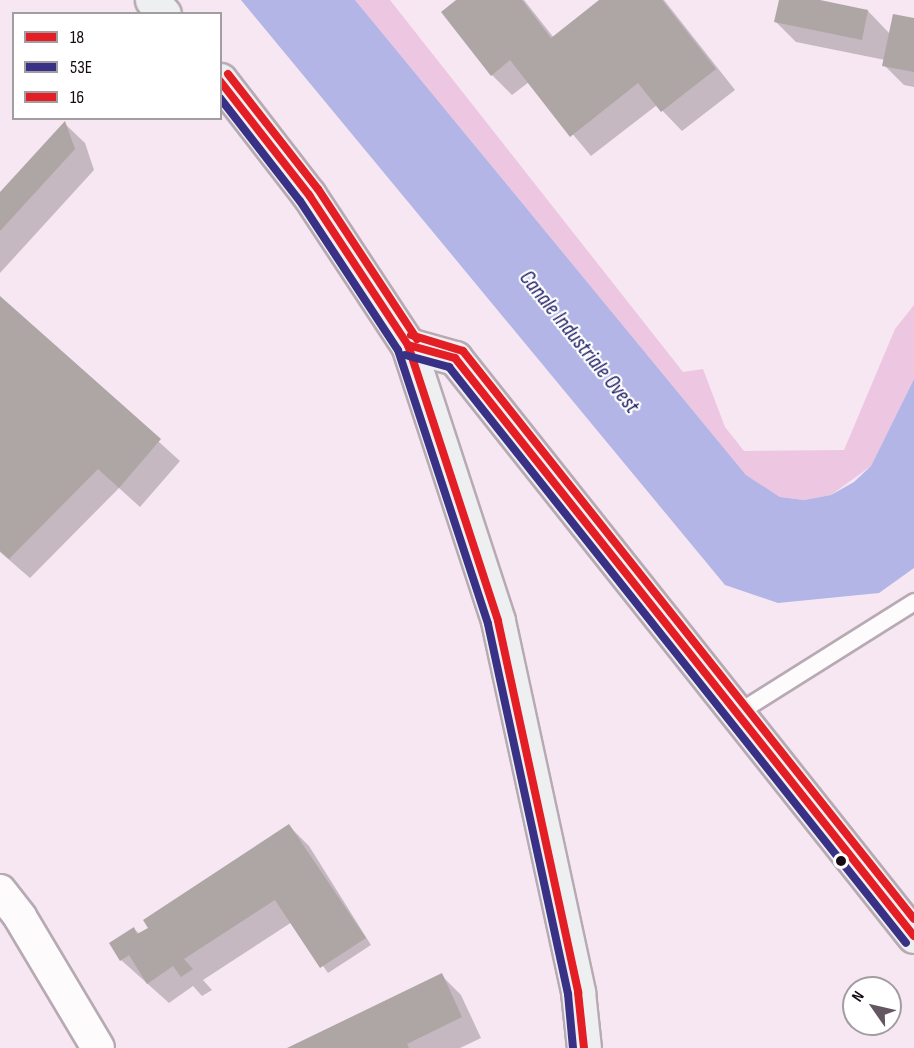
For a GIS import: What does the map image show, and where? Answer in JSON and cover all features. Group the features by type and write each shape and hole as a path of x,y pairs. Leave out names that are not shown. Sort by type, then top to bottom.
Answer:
{"main road":[{"path":"152,0 162,12"},
{"path":"222,83 309,195 408,345 498,621 578,992 584,1048"},
{"path":"408,345 455,358 914,936"}],"street":[{"path":"0,891 20,916 98,1048"}],"lane":[{"path":"738,713 914,602"}],"shaded area":[{"path":"355,0 390,0 683,372 703,369 725,427 744,451 844,450 895,329 914,305 914,379 871,466 831,495 804,500 780,497 746,475"}],"water":[{"name":"Canale Industriale Ovest","path":"241,0 355,0 746,475 780,497 804,500 831,495 854,482 871,466 914,379 914,568 879,593 778,603 725,585"}],"building":[{"path":"456,0 522,0 551,38 599,0 662,0 716,69 661,112 638,83 570,137 510,60 491,76 441,12"},
{"path":"779,0 820,0 868,10 862,40 774,22"},
{"path":"893,14 914,18 914,72 882,66"},
{"path":"65,121 75,149 0,231 0,192"},
{"path":"0,296 161,439 119,488 98,469 9,559 0,551"},
{"path":"289,824 366,938 320,968 275,900 184,959 193,969 181,977 173,966 147,984 129,955 120,961 109,943 134,927 137,934 148,928 143,920"},
{"path":"442,973 462,1017 407,1044 409,1048 287,1048"}],"transit line":[{"name":"16","path":"228,74 318,189 417,339"},
{"name":"18","path":"222,84 309,195 408,345 498,621 578,992 584,1048"},
{"name":"53E","path":"222,101 300,201 398,350 488,624 568,994 573,1048"},
{"name":"16","path":"411,335 463,351 914,919"},
{"name":"18","path":"408,345 455,358 914,936"},
{"name":"53E","path":"405,355 449,367 906,943"}]}
